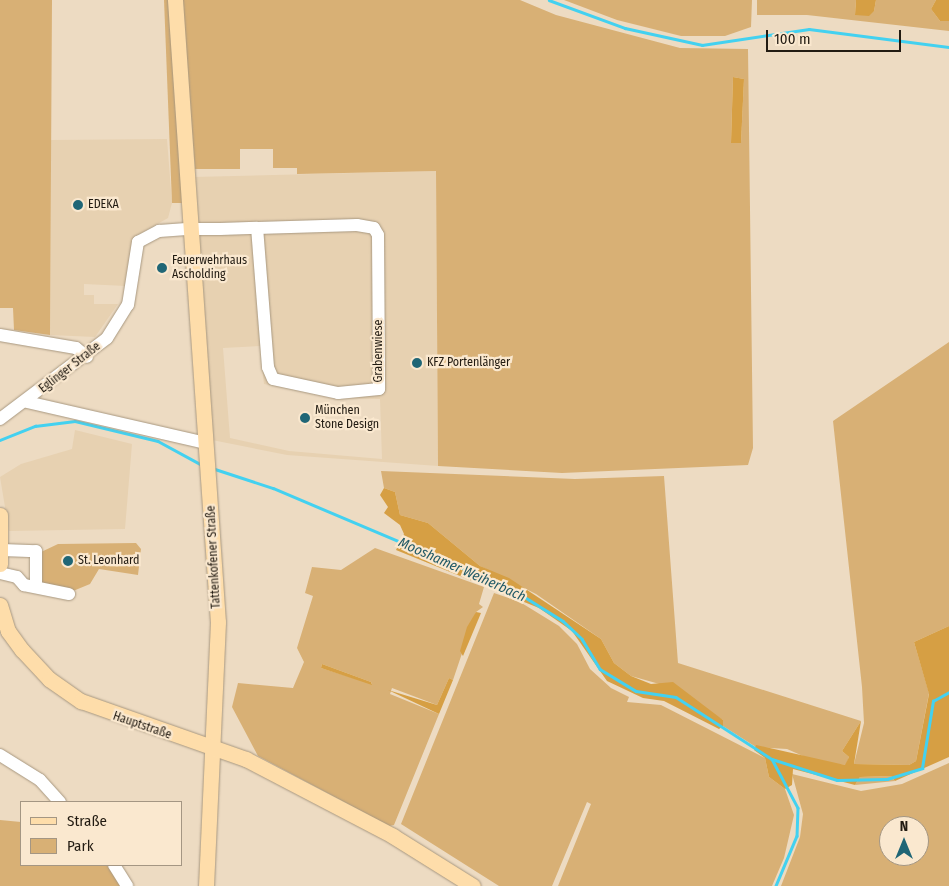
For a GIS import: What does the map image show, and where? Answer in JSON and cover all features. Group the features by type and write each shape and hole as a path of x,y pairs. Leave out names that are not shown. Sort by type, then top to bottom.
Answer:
{"main road":[{"name":"Tattenkofener Straße","path":"175,0 218,622 215,749 206,886"},
{"path":"0,515 1,557"},
{"name":"Hauptstraße","path":"0,605 4,633 49,679 81,701 246,759 323,798 473,886"}],"street":[{"name":"Grabenwiese","path":"190,229 257,228 374,228 378,235 379,389 338,393 273,379 268,367 257,228"},
{"name":"Eglinger Straße","path":"0,419 27,402 86,357 107,338 128,305 138,242 159,231 190,229"},
{"path":"0,334 76,348 86,357"},
{"path":"27,402 207,450"},
{"path":"1,557 36,551 36,586"},
{"path":"0,573 36,586 69,594"},
{"path":"0,755 40,780 59,801"},
{"path":"115,866 127,886"}],"shaded area":[{"path":"856,0 876,0 874,11 869,16 855,15"},
{"path":"936,0 949,0 949,21 940,21 931,9"},
{"path":"733,77 744,79 741,143 731,143"},
{"path":"167,139 172,203 168,218 134,237 126,286 84,284 84,295 94,295 94,304 118,304 95,337 50,335 51,140"},
{"path":"436,171 438,466 287,455 212,440 193,177","holes":["260,346 264,384 338,398 380,399 382,459 289,451 230,438 223,348"]},
{"path":"75,430 132,444 125,529 9,531 0,477 21,464 72,449"},
{"path":"384,488 395,492 400,515 428,523 480,566 509,578 601,639 614,663 631,676 651,684 673,682 723,720 723,726 719,729 664,701 643,698 607,681 572,631 539,608 396,550 404,534 400,525 384,513 388,507 380,495"},
{"path":"476,612 481,613 463,656 460,651 467,627"},
{"path":"949,626 949,757 895,781 891,776 860,777 855,785 793,769 792,785 785,789 769,777 765,758 754,750 756,745 845,765 849,757 842,751 861,721 854,764 909,765 916,761 929,694 914,642"},
{"path":"322,664 371,682 372,685 321,668"},
{"path":"449,678 453,680 439,714 388,690 437,705"}],"green space":[{"path":"0,0 52,0 50,335 14,330 13,308 0,308"},
{"path":"164,0 171,0 182,203 172,203"},
{"path":"181,0 520,0 556,15 680,48 748,49 753,448 748,465 562,473 438,466 436,171 297,174 297,168 273,168 273,149 240,149 240,169 195,169","holes":["733,77 744,79 741,143 731,142"]},
{"path":"564,0 752,0 751,27 725,36 681,36 617,20"},
{"path":"757,0 856,0 855,14 874,11 876,0 936,0 931,9 940,21 949,21 949,31 807,15 757,15"},
{"path":"949,342 949,626 914,642 929,693 916,761 909,765 854,764 864,723 862,687 833,421"},
{"path":"381,471 575,479 664,476 678,663 861,721 842,751 849,757 846,765 819,763 787,749 756,747 723,726 723,720 663,685 631,676 614,663 601,639 536,594 480,566 428,523 400,515 395,492 384,488"},
{"path":"136,543 141,549 138,575 99,569 90,584 73,591 39,584 39,553 58,544"},
{"path":"375,548 484,587 479,604 483,607 476,612 453,680 449,678 437,705 392,688 390,694 439,714 394,825 389,826 258,756 232,707 238,683 293,688 304,662 297,648 313,596 305,593 312,567 341,570","holes":["322,664 372,684 321,668"]},
{"path":"494,593 520,602 559,626 577,644 590,669 611,688 629,697 627,702 661,705 765,758 769,777 785,789 794,815 784,858 772,886 558,886 591,804 587,802 552,886 499,886 401,824"},
{"path":"949,763 949,886 781,886 800,837 803,814 792,774 861,791 902,784"},
{"path":"891,776 895,781 855,785 860,777"},
{"path":"0,820 20,822 20,866 109,866 123,886 0,886"}],"waterway":[{"path":"549,0 625,28 702,45 809,29 949,47"},
{"name":"Mooshamer Weiherbach","path":"0,440 35,426 75,421 158,441 202,465"},
{"name":"Mooshamer Weiherbach","path":"212,468 273,488 512,589 563,621 582,639 600,669 636,691 676,697 772,759 837,780 887,779 922,768 933,701 949,692"},
{"path":"772,759 798,808 797,836 776,886"}],"place":[{"name":"EDEKA","path":"78,205"},
{"name":"Feuerwehrhaus Ascholding","path":"162,268"},
{"name":"KFZ Portenlänger","path":"417,363"},
{"name":"München Stone Design","path":"305,418"},
{"name":"St. Leonhard","path":"68,561"}]}
